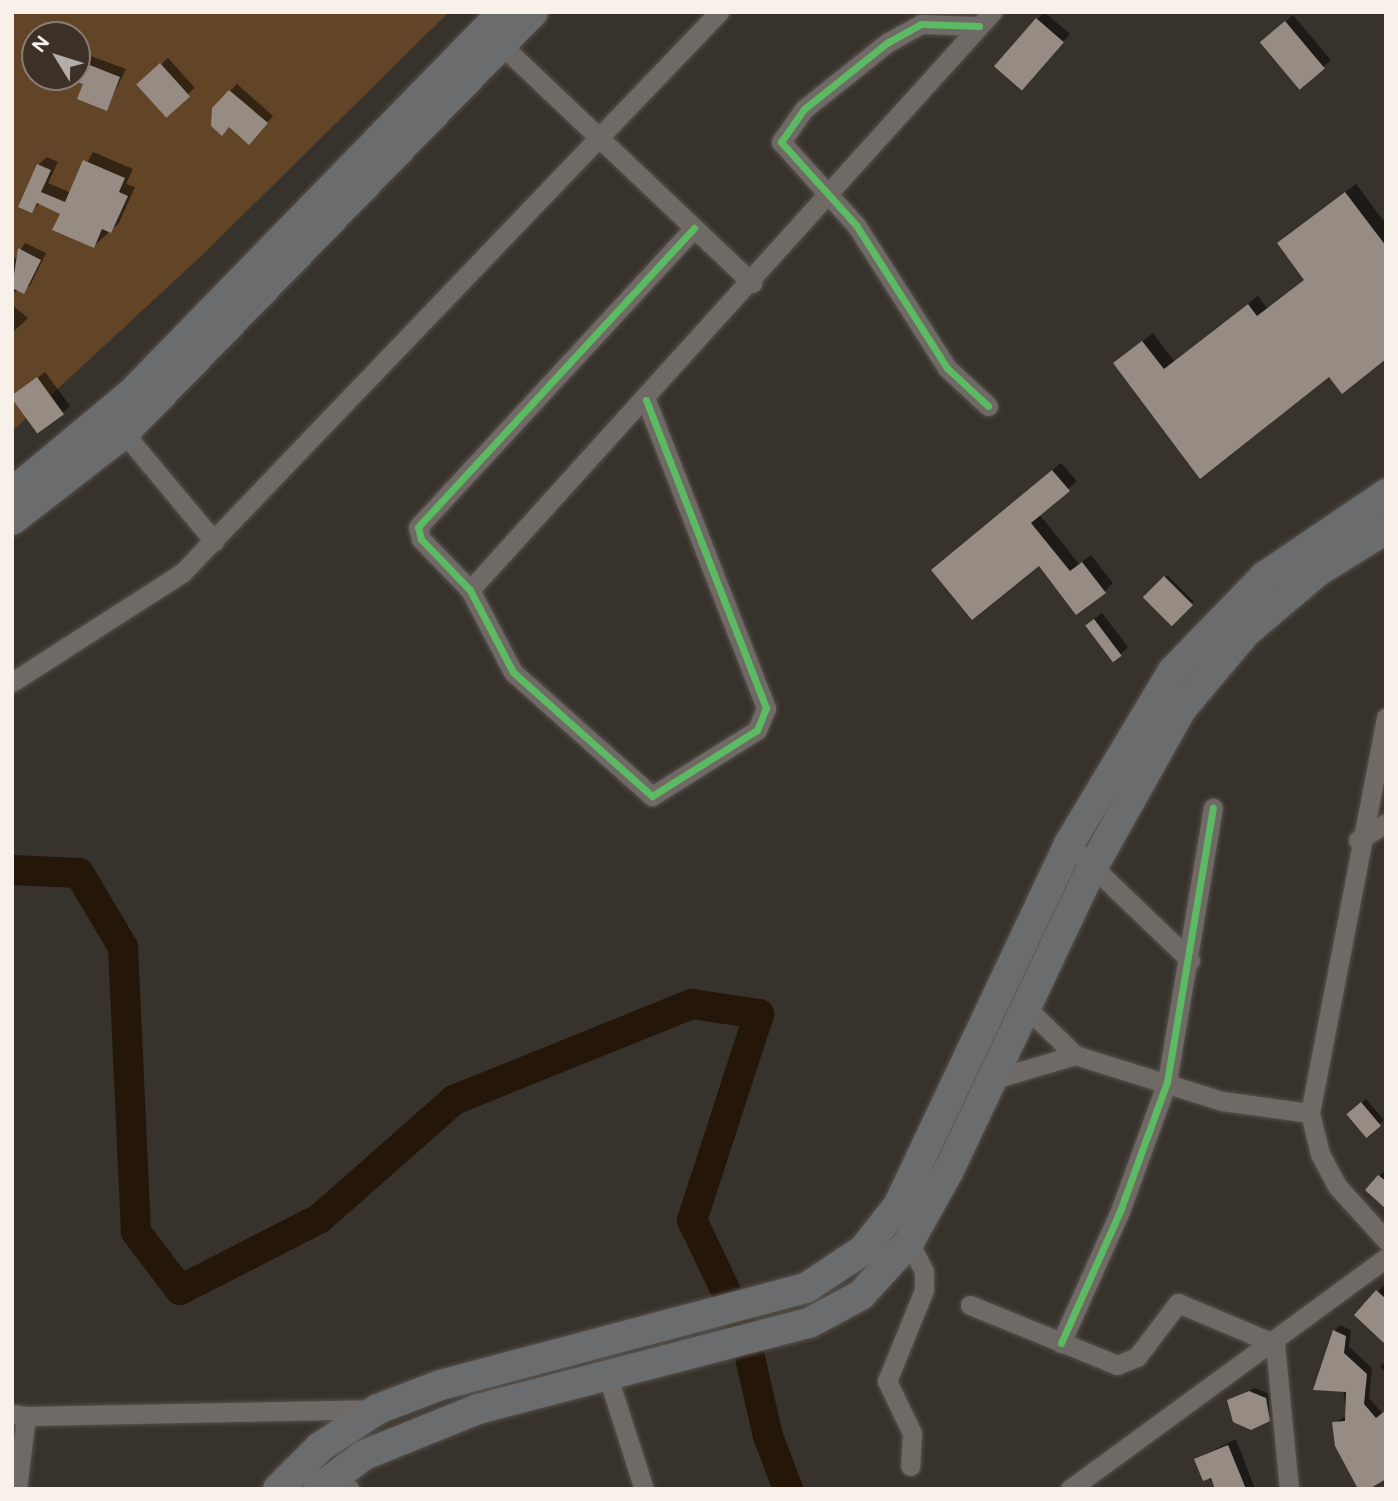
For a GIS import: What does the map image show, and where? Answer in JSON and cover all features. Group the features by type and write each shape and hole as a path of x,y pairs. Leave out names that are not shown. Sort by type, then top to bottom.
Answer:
{"main road":[{"path":"12,493 131,394 497,29 533,12"},
{"path":"12,520 124,433 497,29"},
{"path":"278,1489 342,1431 378,1409 441,1385 650,1332 806,1288 849,1263 898,1206 1069,844 1151,705 1195,645 1264,577 1386,494"},
{"path":"331,1486 364,1455 478,1409 809,1324 861,1295 909,1242 998,1078 1091,870 1163,739 1214,668 1318,571 1386,529"},
{"path":"342,1431 364,1455"}],"street":[{"path":"12,682 147,600 214,541 719,12"},
{"path":"470,590 752,283 985,19"},
{"path":"985,19 921,24 804,109 781,142 830,195 947,368 988,406"},
{"path":"497,29 600,136 752,283"},
{"path":"646,400 766,708 757,730 652,796 513,672 470,590 421,539 424,516 694,228"},
{"path":"124,433 214,541"},
{"path":"1386,717 1358,840 1310,1113 1320,1154 1337,1186 1386,1240"},
{"path":"1061,1343 1120,1211 1167,1082 1213,808"},
{"path":"1358,840 1386,823"},
{"path":"1069,844 1091,870 1189,960"},
{"path":"1028,1009 1075,1055 1253,1108 1310,1113"},
{"path":"998,1078 1075,1055"},
{"path":"909,1242 924,1272 924,1290 887,1381 912,1433 910,1466"},
{"path":"1074,1488 1275,1344 1386,1258"},
{"path":"970,1305 1061,1343 1128,1364 1178,1303 1275,1344"},
{"path":"1275,1344 1289,1489"},
{"path":"607,1374 644,1489"},
{"path":"17,1489 19,1415 378,1409"}],"shaded area":[{"path":"12,12 449,12 198,259 12,431"}],"building":[{"path":"1036,18 1064,42 1022,91 994,66"},
{"path":"1285,21 1325,68 1300,90 1260,42"},
{"path":"160,63 190,96 166,118 136,84"},
{"path":"91,66 120,77 107,111 77,99 80,91 91,91"},
{"path":"229,90 268,123 249,145 229,127 222,136 211,126 212,108"},
{"path":"83,160 125,178 119,192 128,196 111,233 102,229 94,248 52,230 60,214 37,203 32,213 18,207 37,164 51,170 41,192 65,202"},
{"path":"1345,192 1386,246 1386,359 1342,394 1329,377 1200,479 1113,363 1142,341 1164,369 1248,304 1257,316 1304,280 1277,243"},
{"path":"18,248 41,260 24,294 12,288"},
{"path":"37,377 64,414 37,434 12,399 12,395"},
{"path":"1052,470 1070,491 1031,523 1070,571 1082,562 1106,593 1076,615 1039,566 972,620 931,570"},
{"path":"1164,576 1193,605 1172,626 1143,597"},
{"path":"1094,619 1122,656 1113,662 1085,626"},
{"path":"1361,1102 1381,1126 1366,1138 1346,1114"},
{"path":"1378,1175 1386,1181 1386,1209 1365,1190"},
{"path":"1376,1290 1386,1299 1386,1345 1354,1315"},
{"path":"1333,1330 1346,1336 1344,1353 1367,1374 1364,1404 1376,1418 1386,1410 1386,1479 1369,1489 1358,1489 1335,1446 1332,1422 1345,1421 1346,1392 1313,1390"},
{"path":"1249,1391 1266,1398 1270,1421 1251,1430 1233,1422 1227,1400"},
{"path":"1228,1445 1246,1489 1215,1489 1211,1478 1203,1481 1194,1459"}],"waterway":[{"path":"12,870 79,873 123,947 136,1232 180,1290 319,1219 454,1100 692,1004 759,1014 692,1220 743,1327 768,1436 788,1489"}],"cycle path":[{"path":"979,26 921,24 888,42 804,109 781,142 856,225 947,368 988,406"},
{"path":"646,400 766,708 757,730 652,796 513,672 470,590 421,539 418,527 694,228"},
{"path":"1061,1343 1120,1211 1167,1082 1213,808"}]}
